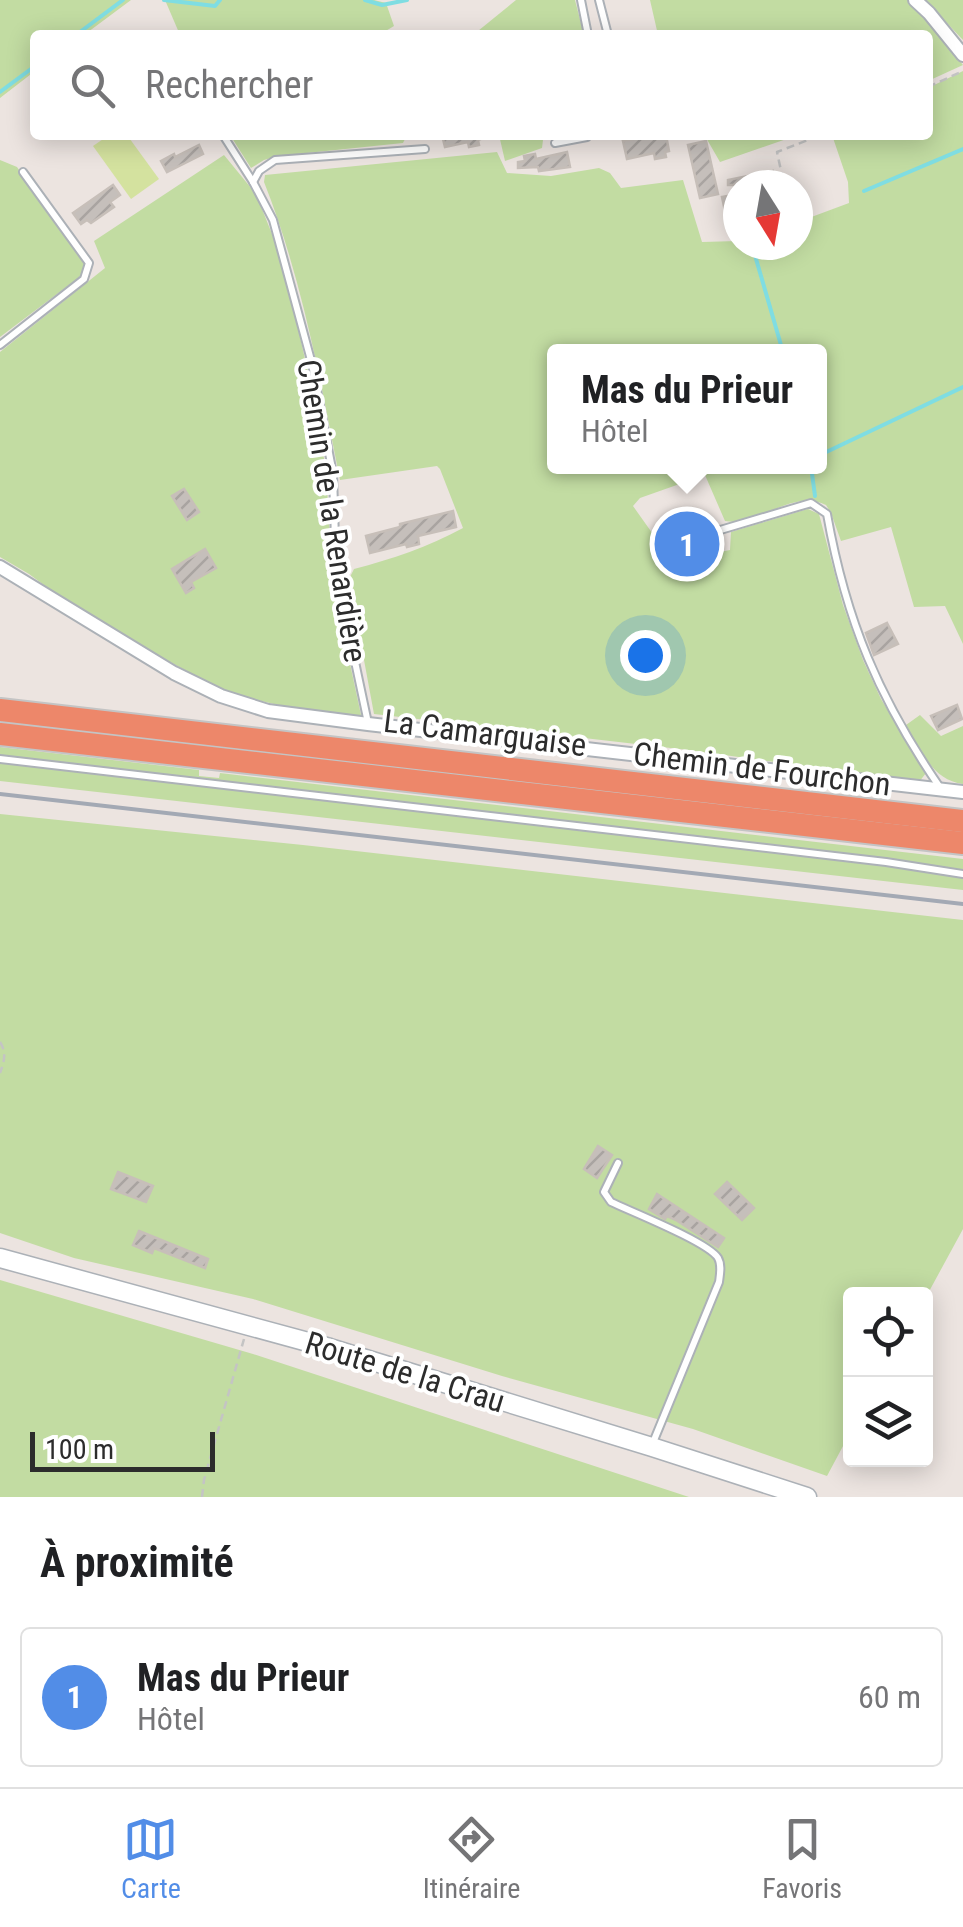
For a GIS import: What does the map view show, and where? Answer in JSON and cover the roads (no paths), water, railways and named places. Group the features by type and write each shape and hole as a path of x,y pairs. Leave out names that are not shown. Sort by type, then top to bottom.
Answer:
{"highway":[{"name":"La Camarguaise","path":"1,716 963,821"},
{"name":"La Camarguaise","path":"1,716 963,844"}],"main road":[{"name":"Route de la Crau","path":"0,1258 330,1348 807,1497"}],"street":[{"path":"915,0 963,56"},
{"name":"Chemin de Fourchon","path":"0,567 174,673 221,696 268,711 963,792"}],"lane":[{"path":"581,0 587,30"},
{"path":"599,0 607,30"},
{"name":"Chemin de la Renardière","path":"226,140 273,220 312,364 333,474 336,572 368,724"},
{"path":"554,143 573,140"},
{"path":"253,182 275,160 425,148"},
{"path":"0,344 84,279 88,262 23,172"},
{"path":"718,531 802,504 812,503 826,514 835,561 864,654 901,727 942,790"},
{"path":"0,759 963,874"},
{"path":"618,1162 604,1192 611,1202 680,1234 714,1254 720,1262 719,1282 652,1446"}],"waterway":[{"path":"83,30 123,0"},
{"path":"164,0 215,6 220,0"},
{"path":"365,0 382,5 407,0"},
{"path":"0,92 30,70"},
{"path":"864,191 963,149"},
{"path":"756,260 781,344"},
{"path":"827,452 963,387"},
{"path":"812,474 815,496"}],"railway":[{"path":"0,794 963,904"}],"place":[{"name":"Mas du Prieur","path":"687,544"}]}
